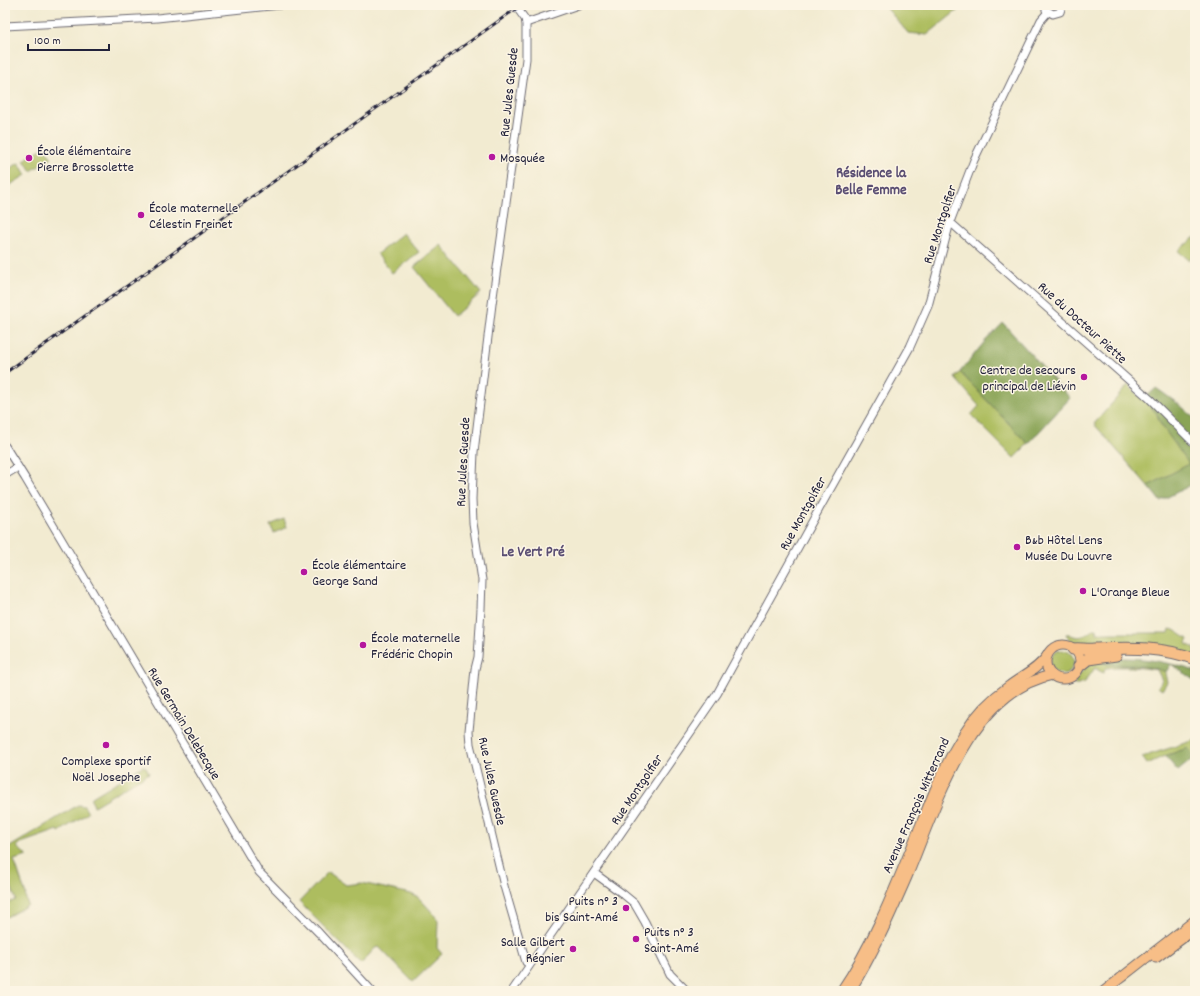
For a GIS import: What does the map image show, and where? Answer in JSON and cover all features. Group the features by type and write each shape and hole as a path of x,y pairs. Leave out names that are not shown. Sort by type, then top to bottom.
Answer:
{"highway":[{"path":"1072,648 1150,649 1181,654 1195,659"},
{"path":"1079,666 1088,659 1126,654 1158,657 1195,667"}],"main road":[{"path":"1059,646 1072,648 1079,657 1079,666 1075,674 1068,678 1059,679 1052,675 1047,669 1047,656 1052,649 1059,646"},
{"name":"Avenue François Mitterrand","path":"841,991 853,974 877,927 937,784 952,753 974,719 1000,693 1037,668 1047,656"},
{"name":"Avenue François Mitterrand","path":"850,991 872,954 906,879 945,785 971,735 989,714 1015,691 1032,681 1052,675"},
{"path":"1003,681 1021,678"},
{"path":"1104,991 1195,920"},
{"path":"1114,991 1195,929"}],"street":[{"path":"5,26 157,18 280,5"},
{"path":"515,5 525,19 526,23 578,5"},
{"path":"1045,5 1048,12 1053,14 1058,13 1062,5"},
{"name":"Rue Montgolfier","path":"512,991 529,964 594,873 717,694 910,347 928,306 950,222 974,160 1041,20 1048,12"},
{"name":"Rue Jules Guesde","path":"526,23 526,59 492,304 474,452 472,499 473,523 482,580 481,609 469,739 504,886 524,956 526,962 529,964"},
{"name":"Rue du Docteur Piette","path":"950,222 1150,399 1195,444"},
{"name":"Rue Germain Delebecque","path":"5,446 259,872 372,991"},
{"path":"5,475 18,467"},
{"path":"594,873 634,903 646,922 670,974 687,991"}],"green space":[{"path":"884,5 964,5 927,35 908,33"},
{"path":"44,147 52,158 31,171 24,160"},
{"path":"19,163 26,175 5,188 5,171"},
{"path":"403,233 419,252 392,273 377,254"},
{"path":"1195,237 1195,254 1189,260 1178,251"},
{"path":"441,245 481,293 454,316 414,267"},
{"path":"1003,323 1070,398 1028,444 960,372 986,340"},
{"path":"960,372 1028,444 1014,458 971,415 979,406 955,378"},
{"path":"1128,385 1157,414 1160,423 1190,464 1148,486 1094,424"},
{"path":"1156,388 1180,405 1195,419 1195,483 1160,501 1148,486 1189,464 1160,423 1157,414 1143,400"},
{"path":"284,519 287,527 274,533 270,525"},
{"path":"1093,629 1096,629 1097,633 1169,633 1170,629 1174,630 1188,639 1186,644 1195,648 1195,655 1075,643 1069,639 1066,634 1079,637 1088,634"},
{"path":"1062,650 1071,653 1074,662 1071,671 1062,674 1053,671 1050,662 1053,653"},
{"path":"1114,658 1145,659 1171,664 1166,672 1144,666 1106,664 1102,660"},
{"path":"1102,660 1106,664 1144,666 1159,669 1166,672 1167,682 1162,690 1158,687 1162,680 1157,670 1119,667 1106,668 1103,673 1095,668 1085,682 1074,685 1078,676 1085,668"},
{"path":"1171,664 1195,671 1195,681"},
{"path":"1195,740 1195,757 1188,748 1147,764 1142,757"},
{"path":"1188,748 1195,757 1178,771 1165,756"},
{"path":"143,766 146,767 149,773 94,806 91,800 92,797"},
{"path":"78,805 84,806 88,813 59,832 58,830 21,843 17,847 27,856 14,860 28,905 5,918 5,904 16,900 5,872 5,850"},
{"path":"328,872 346,885 362,883 411,894 419,898 438,920 437,948 442,954 413,982 379,947 375,948 361,964 299,902"}],"railway":[{"path":"5,373 521,5"}],"place":[{"name":"Mosquée","path":"492,157"},
{"name":"École élémentaire Pierre Brossolette","path":"29,158"},
{"name":"École maternelle Célestin Freinet","path":"141,215"},
{"name":"Centre de secours principal de Liévin","path":"1084,377"},
{"name":"B&b Hôtel Lens Musée Du Louvre","path":"1017,547"},
{"name":"École élémentaire George Sand","path":"304,572"},
{"name":"L'Orange Bleue","path":"1083,591"},
{"name":"École maternelle Frédéric Chopin","path":"363,645"},
{"name":"Complexe sportif Noël Josephe","path":"106,745"},
{"name":"Puits n° 3 bis Saint-Amé","path":"626,908"},
{"name":"Puits n° 3 Saint-Amé","path":"636,939"},
{"name":"Salle Gilbert Régnier","path":"573,949"}],"district":[{"name":"Résidence la Belle Femme","path":"871,180"},
{"name":"Le Vert Pré","path":"533,551"}]}
